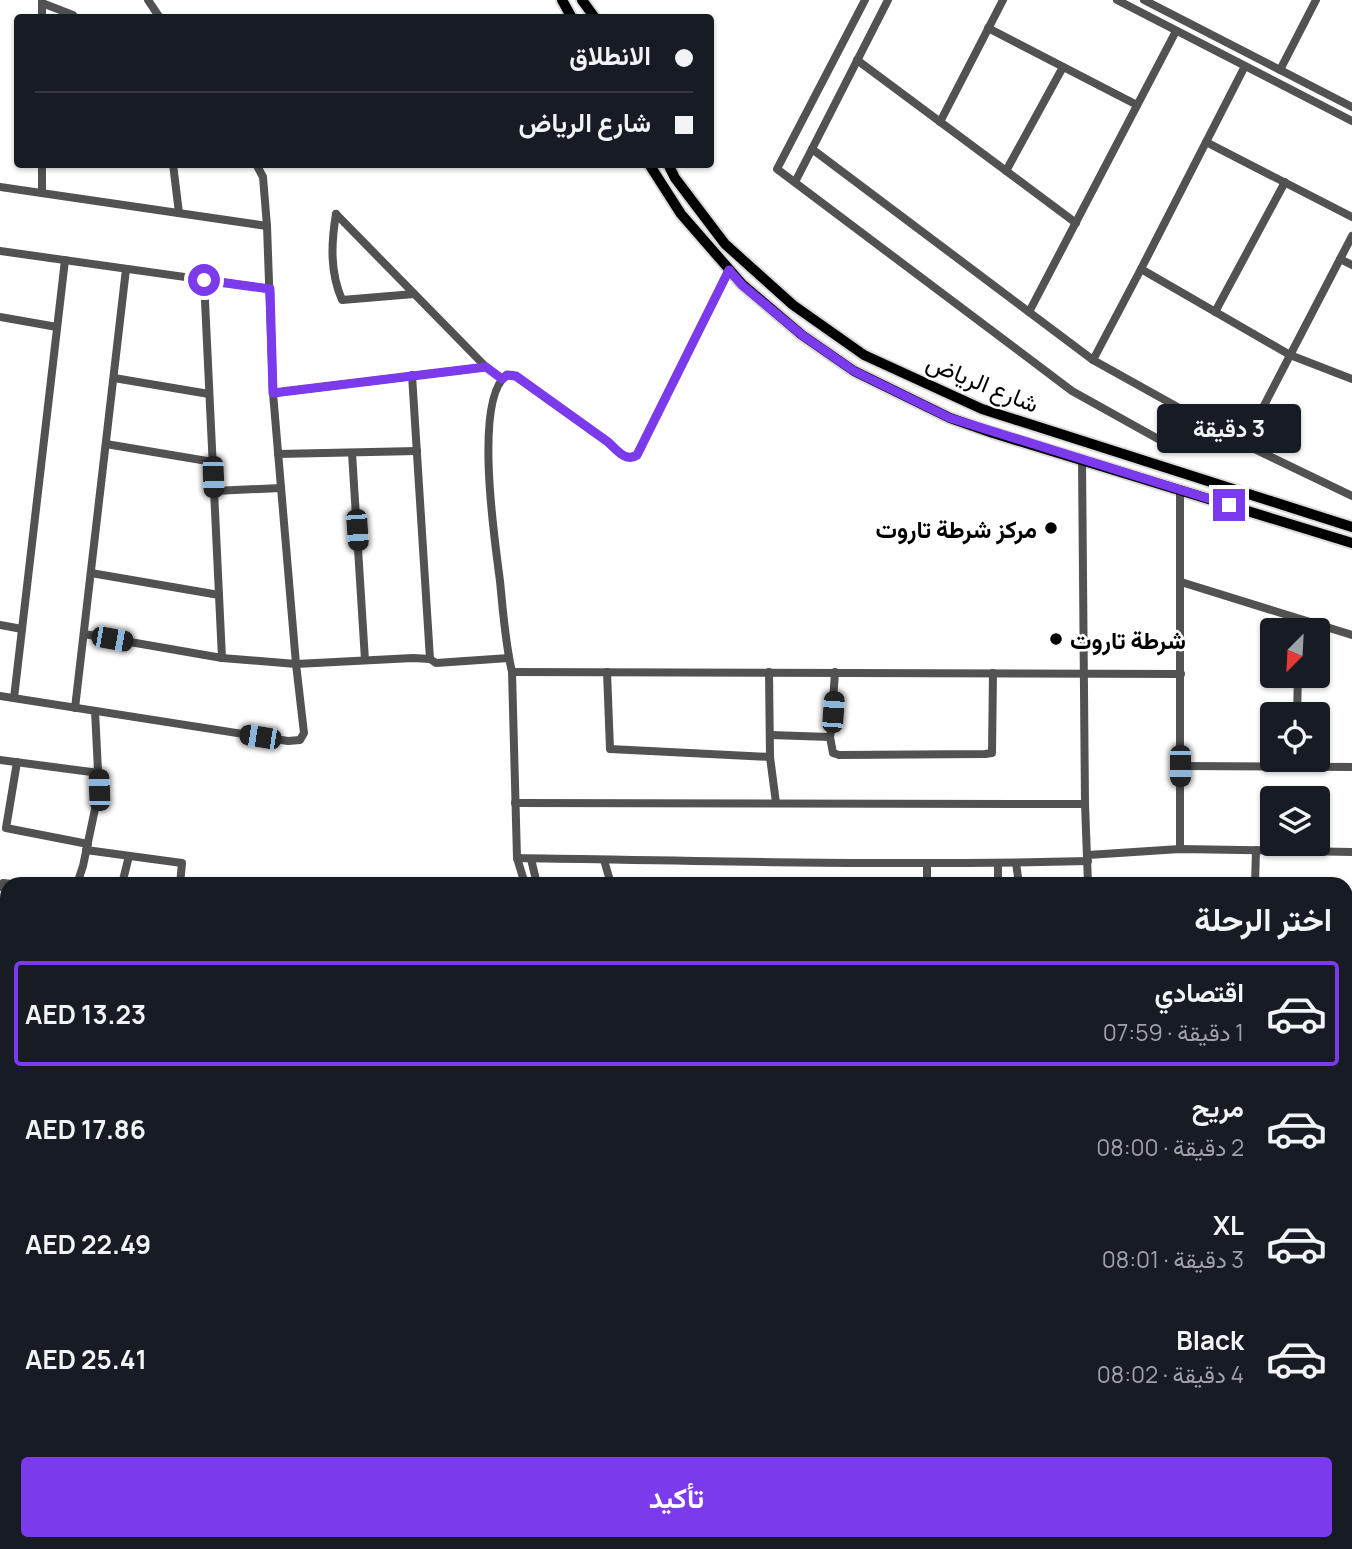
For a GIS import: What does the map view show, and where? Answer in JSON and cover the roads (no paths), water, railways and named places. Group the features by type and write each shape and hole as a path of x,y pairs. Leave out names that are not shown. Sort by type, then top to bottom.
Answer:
{"main road":[{"name":"شارع الرياض","path":"652,168 681,214 742,285 802,335 854,371 950,418 1352,543"},
{"name":"شارع الرياض","path":"670,168 725,244 793,305 864,355 982,409 1352,527"}],"street":[{"path":"864,0 777,169 1072,391 1169,445"},
{"path":"795,182 888,0"},
{"path":"940,122 1003,0"},
{"path":"1144,0 1352,107"},
{"path":"1280,70 1316,0"},
{"path":"1120,1 1352,121"},
{"path":"42,2 71,14"},
{"path":"988,28 1137,105"},
{"path":"1029,312 1177,31"},
{"path":"857,60 1076,223"},
{"path":"1093,360 1245,66"},
{"path":"1006,171 1063,67"},
{"path":"1206,142 1352,217"},
{"path":"812,149 1093,360 1244,444 1352,496"},
{"path":"42,168 42,193"},
{"path":"174,168 180,213"},
{"path":"0,696 288,741 300,740 304,733 273,393 267,226 262,177 258,168"},
{"path":"1215,312 1285,182"},
{"path":"0,187 267,226"},
{"path":"414,294 342,300 335,284 331,242 336,214 486,367 502,379"},
{"path":"1244,444 1352,236"},
{"path":"0,251 270,289"},
{"path":"1340,259 1352,265"},
{"path":"14,698 65,260"},
{"path":"75,708 126,269"},
{"path":"523,877 517,858 512,672 491,506 488,436 492,404 502,379 507,375 516,376 620,453 633,458 637,455 729,270"},
{"path":"1141,270 1290,355 1352,379"},
{"path":"204,280 222,657"},
{"path":"0,317 57,327"},
{"path":"273,393 486,367"},
{"path":"412,375 430,660"},
{"path":"114,378 209,394"},
{"path":"106,443 213,462"},
{"path":"278,454 417,451"},
{"path":"352,453 365,660"},
{"path":"1082,460 1088,877"},
{"path":"214,491 281,488"},
{"path":"1180,490 1180,849"},
{"path":"91,573 219,595"},
{"path":"1181,582 1297,618"},
{"path":"0,625 22,629"},
{"path":"1330,628 1352,635"},
{"path":"84,634 222,657 296,664 413,658 436,663 509,658"},
{"path":"512,672 1181,674"},
{"path":"607,672 610,749 770,757"},
{"path":"769,672 770,757 776,803"},
{"path":"835,672 830,737 833,753 839,755 992,753 993,673"},
{"path":"79,877 99,790 95,711"},
{"path":"770,735 830,737"},
{"path":"0,760 99,773"},
{"path":"17,762 6,828 129,856 182,863 181,877"},
{"path":"1180,766 1260,764"},
{"path":"1330,765 1352,767"},
{"path":"515,803 1086,804"},
{"path":"517,858 1016,863 1180,849 1352,852"},
{"path":"1255,877 1256,850"},
{"path":"124,877 129,856"},
{"path":"531,859 535,877"},
{"path":"604,860 609,877"},
{"path":"927,863 927,877"},
{"path":"998,863 999,877"},
{"path":"1016,863 1018,877"}],"place":[{"name":"مركز شرطة تاروت","path":"1051,528"},
{"name":"شرطة تاروت","path":"1056,639"}]}
